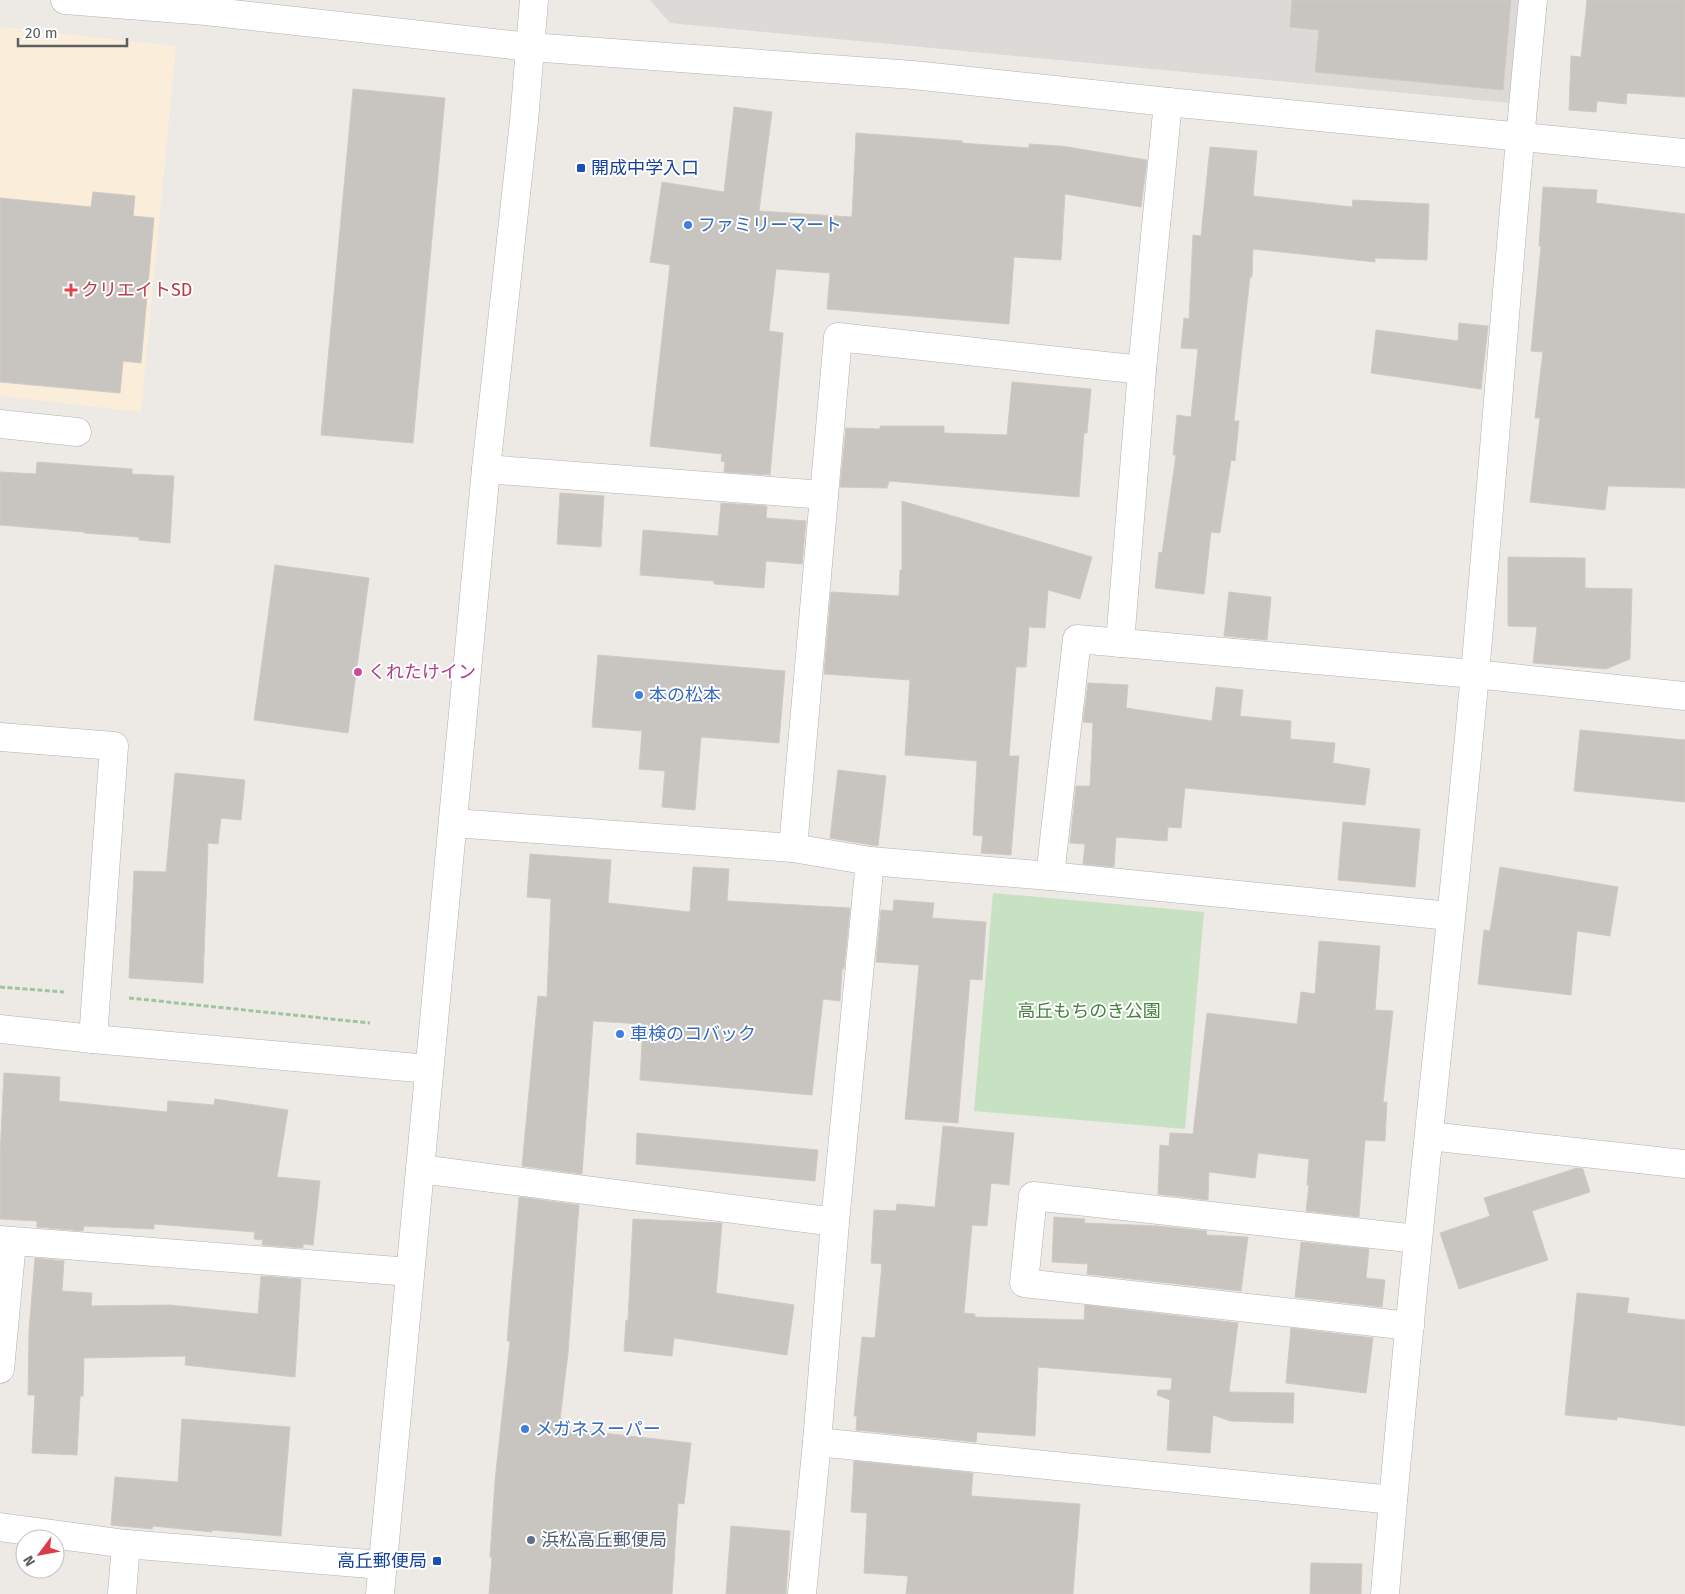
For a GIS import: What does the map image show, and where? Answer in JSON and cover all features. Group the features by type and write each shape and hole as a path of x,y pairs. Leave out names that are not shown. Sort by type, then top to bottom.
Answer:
{"street":[{"path":"65,0 206,11 530,47 913,75 1685,153"},
{"path":"380,1594 486,469 522,140 534,0"},
{"path":"1385,1594 1417,1239 1429,1136 1474,674 1532,0"},
{"path":"1120,643 1142,370 1168,102"},
{"path":"793,848 838,337 1142,370"},
{"path":"0,424 77,432"},
{"path":"486,469 824,495"},
{"path":"1050,876 1076,639 1474,674 1685,696"},
{"path":"0,737 114,746 93,1040"},
{"path":"454,823 793,848 870,861 1050,876 1450,916"},
{"path":"802,1594 817,1442 835,1222 870,861"},
{"path":"0,1029 93,1040 428,1070"},
{"path":"1429,1136 1685,1164"},
{"path":"420,1169 835,1222"},
{"path":"1410,1326 1024,1283 1033,1196 1417,1239"},
{"path":"0,1369 6,1241 410,1272"},
{"path":"817,1442 1393,1500"},
{"path":"0,1527 126,1544 382,1565"},
{"path":"122,1594 126,1544"}],"path":[{"path":"0,987 66,992"},
{"path":"126,998 370,1023"}],"shaded area":[{"path":"650,0 1519,0 1510,103 670,23"},
{"path":"0,27 176,46 141,412 0,396"}],"green space":[{"name":"高丘もちのき公園","path":"993,893 1204,912 1185,1129 974,1111"}],"building":[{"path":"1292,0 1511,0 1503,90 1315,72 1319,30 1290,27"},
{"path":"1587,0 1685,0 1685,97 1627,93 1626,104 1597,101 1596,112 1569,110 1571,56 1581,57"},
{"path":"353,89 445,98 413,443 321,435"},
{"path":"734,107 772,112 759,211 852,217 856,133 1029,148 1029,144 1061,146 1147,160 1141,207 1065,194 1061,260 1014,257 1009,324 827,309 830,273 776,269 769,331 783,333 770,475 724,472 725,462 721,461 722,454 650,446 670,265 650,262 662,182 724,192"},
{"path":"1210,147 1257,151 1253,196 1352,207 1353,200 1429,204 1427,260 1375,258 1375,262 1253,249 1252,277 1250,277 1234,421 1239,421 1235,461 1231,460 1220,533 1211,532 1204,594 1155,588 1159,552 1162,553 1176,455 1173,455 1177,415 1191,417 1198,349 1181,348 1184,318 1189,319 1193,235 1201,236"},
{"path":"1543,187 1597,190 1596,203 1685,214 1685,488 1608,486 1605,510 1530,502 1540,418 1535,418 1543,352 1531,351 1541,246 1539,246"},
{"path":"93,192 135,196 133,216 154,218 141,363 123,361 120,393 0,382 0,198 91,207"},
{"path":"1459,323 1488,326 1481,389 1371,373 1376,330 1458,341"},
{"path":"1012,382 1091,389 1087,433 1084,433 1079,497 889,481 887,488 840,487 846,428 880,429 880,426 944,426 944,433 1007,435"},
{"path":"37,462 132,469 132,474 174,476 170,543 139,540 139,537 0,525 0,472 36,474"},
{"path":"560,493 604,496 601,547 557,544"},
{"path":"902,501 1092,557 1080,599 1048,590 1045,628 1029,627 1026,667 1016,667 1009,756 1019,756 1011,855 981,853 983,836 973,835 977,761 905,755 910,680 824,674 831,592 899,596 900,570 902,570"},
{"path":"721,503 767,506 766,518 806,521 802,564 766,561 764,588 714,584 714,581 640,575 643,530 718,536"},
{"path":"1508,557 1585,558 1585,588 1632,589 1630,659 1606,669 1533,663 1537,627 1508,626"},
{"path":"275,565 369,578 348,733 254,720"},
{"path":"1229,592 1271,597 1267,640 1224,636"},
{"path":"598,655 785,671 779,743 701,737 695,810 662,807 665,771 639,769 642,731 592,727"},
{"path":"1088,683 1128,685 1126,708 1212,721 1216,687 1243,690 1240,716 1291,721 1290,739 1335,743 1333,763 1370,769 1365,805 1185,788 1181,828 1168,827 1167,841 1116,837 1114,867 1083,864 1085,844 1070,843 1076,786 1090,786 1093,723 1083,722"},
{"path":"1580,730 1685,740 1685,802 1574,791"},
{"path":"838,770 886,776 878,846 830,838"},
{"path":"175,773 245,780 241,820 221,818 218,844 208,843 203,983 129,978 134,871 166,872"},
{"path":"1343,822 1420,829 1415,887 1338,880"},
{"path":"530,854 611,860 608,903 690,912 693,867 729,869 727,901 850,908 840,1001 823,999 812,1095 640,1080 643,1024 593,1021 582,1174 522,1166 538,996 547,997 551,899 527,897"},
{"path":"1500,867 1618,887 1610,936 1577,931 1571,995 1478,984 1484,930 1490,931"},
{"path":"894,900 934,903 932,918 986,922 982,980 970,979 958,1123 905,1119 919,965 876,962 881,910 893,911"},
{"path":"1319,941 1380,946 1375,1010 1393,1011 1383,1102 1387,1102 1385,1141 1365,1140 1359,1217 1306,1211 1309,1159 1258,1153 1255,1178 1209,1172 1208,1200 1158,1194 1160,1145 1169,1146 1170,1133 1193,1134 1207,1013 1297,1024 1301,992 1315,994"},
{"path":"4,1073 60,1077 59,1101 167,1112 168,1101 214,1105 215,1099 288,1110 277,1177 320,1181 313,1245 303,1244 303,1248 262,1245 263,1240 254,1239 255,1232 154,1224 154,1229 84,1226 83,1231 37,1227 37,1221 0,1219 0,1156"},
{"path":"943,1126 1014,1133 1009,1185 991,1183 987,1226 972,1225 964,1313 975,1314 975,1317 1084,1320 1085,1305 1238,1323 1229,1392 1294,1393 1293,1423 1230,1421 1213,1415 1210,1453 1167,1450 1170,1400 1157,1395 1158,1390 1171,1390 1172,1378 1038,1367 1035,1436 977,1432 976,1442 856,1430 857,1416 854,1416 862,1337 875,1338 882,1264 871,1263 874,1210 896,1211 897,1204 935,1207"},
{"path":"637,1133 818,1150 815,1181 636,1164"},
{"path":"1577,1168 1583,1169 1590,1192 1532,1211 1548,1260 1459,1289 1440,1233 1490,1216 1484,1198"},
{"path":"519,1197 579,1205 568,1353 559,1428 691,1443 684,1504 678,1503 672,1594 489,1594 495,1481 510,1341 507,1341"},
{"path":"1054,1217 1085,1219 1084,1223 1157,1226 1207,1231 1206,1235 1248,1237 1241,1291 1087,1274 1088,1264 1052,1262"},
{"path":"633,1219 722,1223 716,1293 794,1305 787,1355 674,1338 672,1356 624,1351 626,1320 628,1320"},
{"path":"1301,1242 1369,1249 1366,1278 1385,1280 1382,1307 1295,1297"},
{"path":"35,1258 64,1261 62,1291 92,1293 91,1306 170,1305 258,1314 261,1276 301,1279 295,1377 185,1365 186,1356 84,1358 83,1396 80,1396 77,1455 32,1453 35,1395 28,1395 29,1331"},
{"path":"1577,1293 1629,1298 1627,1313 1685,1320 1685,1426 1617,1417 1617,1420 1565,1415"},
{"path":"1291,1328 1373,1338 1366,1393 1286,1383"},
{"path":"182,1419 290,1427 281,1536 153,1526 152,1529 111,1525 115,1477 178,1482"},
{"path":"854,1461 973,1473 971,1496 1080,1504 1073,1594 906,1594 908,1576 864,1573 867,1513 851,1512"},
{"path":"731,1526 790,1531 786,1594 726,1594"},
{"path":"1311,1563 1362,1564 1361,1594 1310,1594"}],"place":[{"name":"開成中学入口","path":"581,168"},
{"name":"ファミリーマート","path":"688,225"},
{"name":"クリエイトSD","path":"71,290"},
{"name":"くれたけイン","path":"358,672"},
{"name":"本の松本","path":"639,695"},
{"name":"車検のコバック","path":"620,1034"},
{"name":"メガネスーパー","path":"525,1429"},
{"name":"浜松高丘郵便局","path":"531,1540"},
{"name":"高丘郵便局","path":"437,1561"}]}
